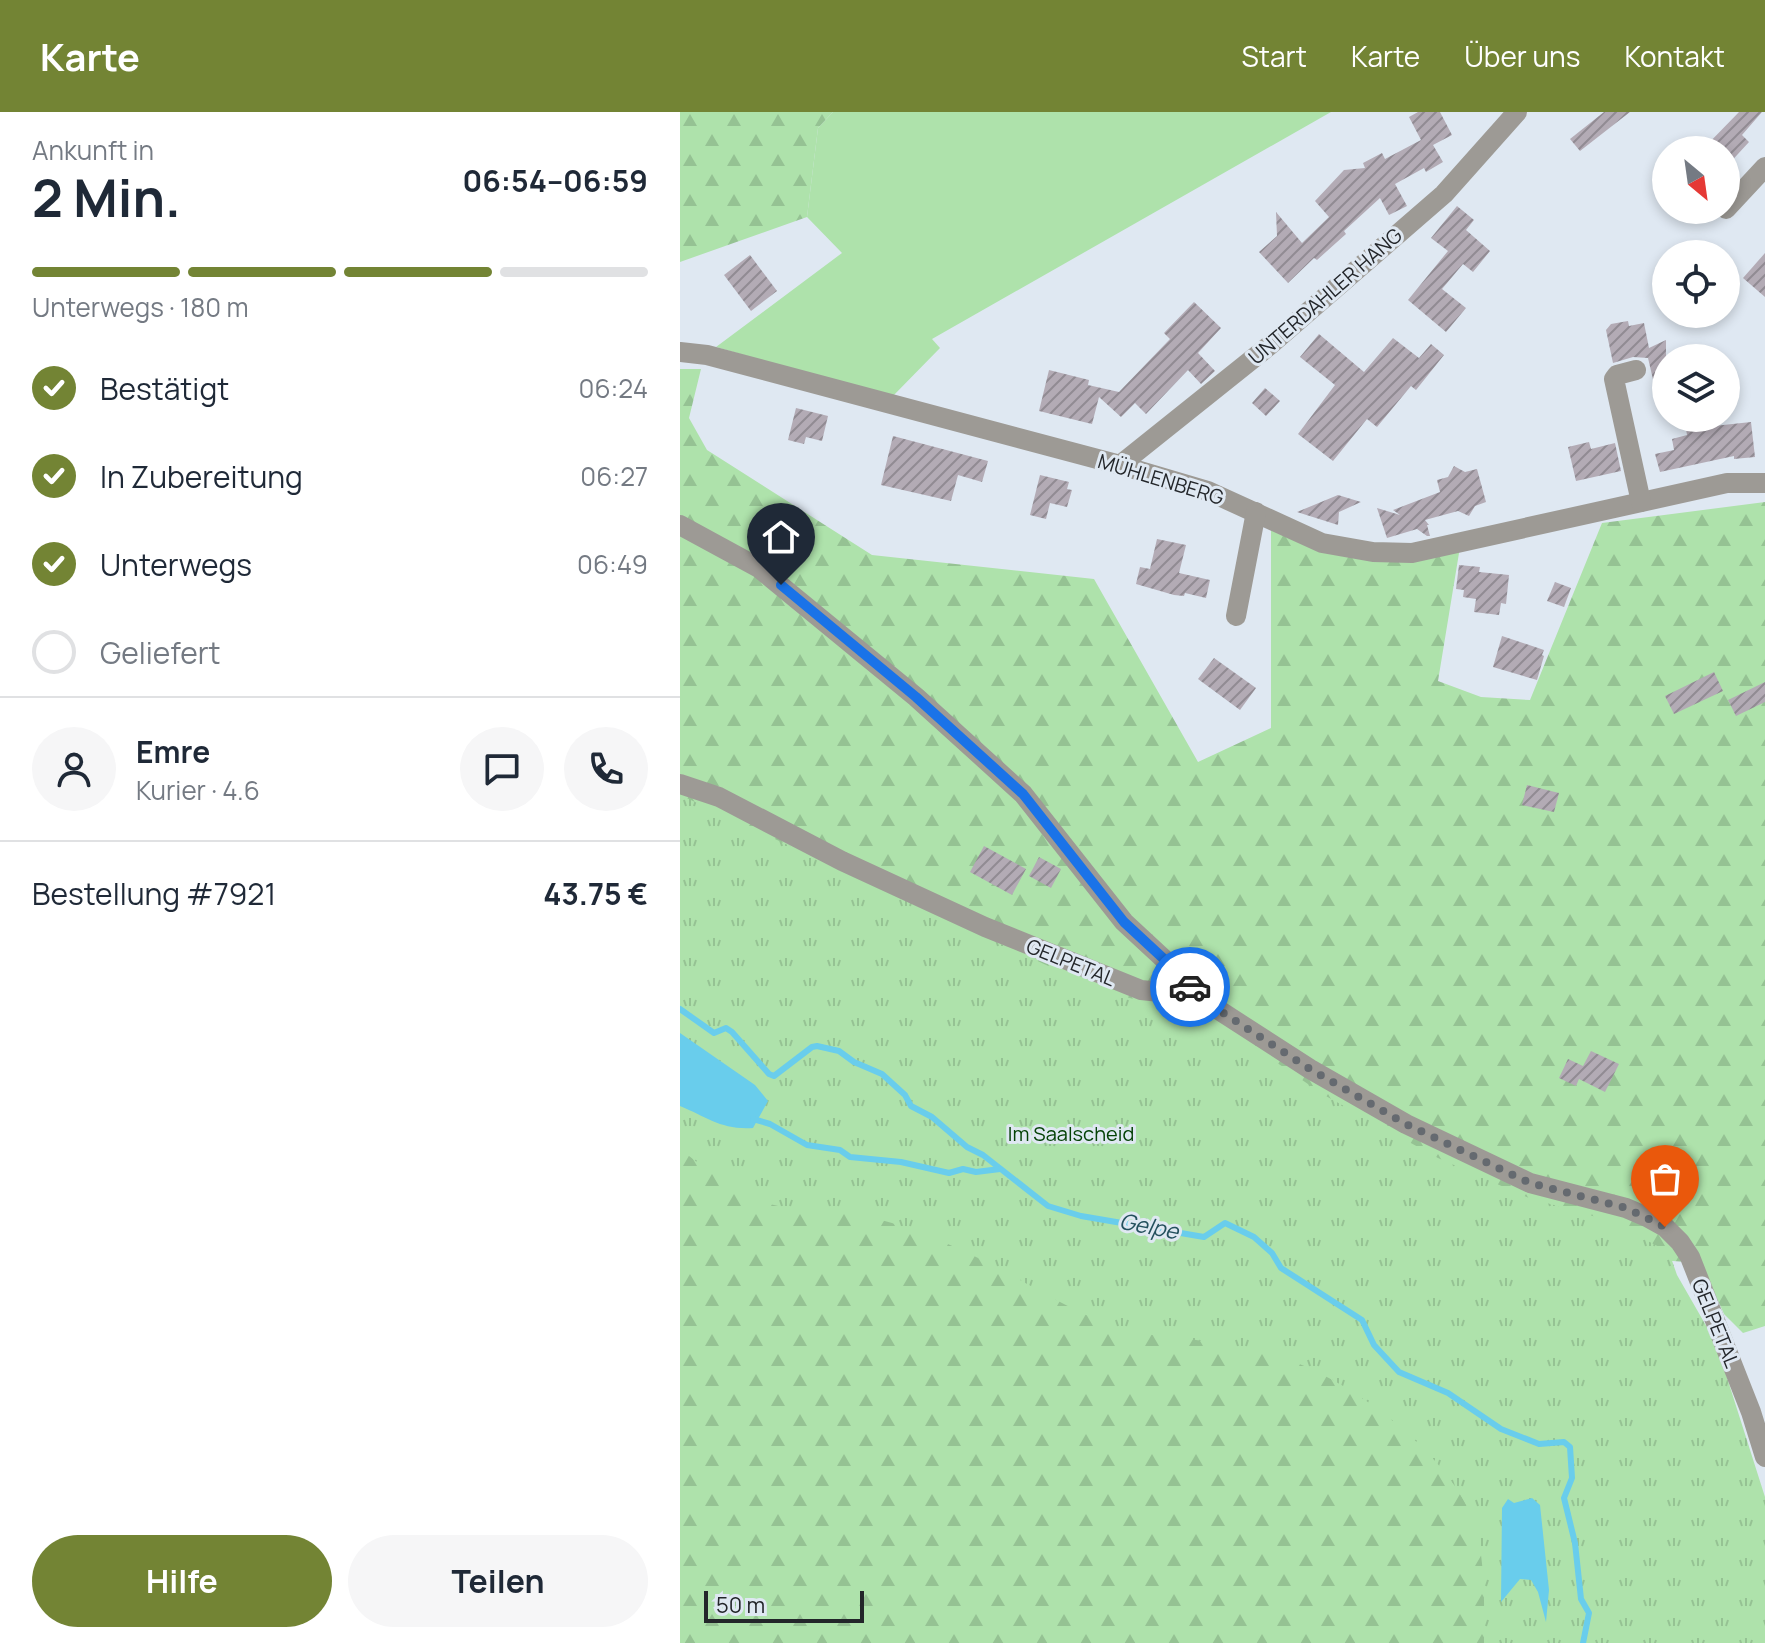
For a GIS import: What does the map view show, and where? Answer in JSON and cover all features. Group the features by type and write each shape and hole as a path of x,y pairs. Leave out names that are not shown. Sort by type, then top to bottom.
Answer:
{"street":[{"name":"UNTERDAHLER HANG","path":"1120,465 1270,345 1444,194 1517,112"},
{"path":"1740,194 1765,167"},
{"name":"MÜHLENBERG","path":"680,352 707,355 1120,465 1208,491 1322,543 1373,552 1412,553 1727,483 1765,483"},
{"path":"1636,370 1617,375 1614,379 1641,502"},
{"path":"1236,616 1256,512"},
{"path":"680,525 759,568 916,697 1023,794 1124,922 1179,973 1197,996"},
{"name":"GELPETAL","path":"680,784 719,797 842,861 985,927 1141,990 1197,996 1348,1092 1420,1131 1530,1183 1626,1208 1665,1227 1690,1257 1751,1412 1765,1457"}],"green space":[{"path":"680,112 833,112 818,128 807,217 680,262"},
{"path":"833,112 1331,112 932,339 940,348 892,397 716,347 842,253 807,217 818,128"},
{"name":"Im Saalscheid","path":"680,369 701,369 689,418 707,450 872,555 1094,579 1198,762 1271,728 1271,528 1325,548 1460,547 1438,681 1481,697 1530,700 1602,523 1765,502 1765,1326 1743,1333 1724,1314 1701,1263 1616,1257 1630,1643 680,1643"},
{"path":"680,795 1100,990 1197,1016 1241,1038 1324,1095 1438,1158 1529,1198 1607,1220 1669,1252 1677,1275 1716,1343 1765,1497 1765,1643 1484,1643 1481,1552 1474,1523 1463,1498 1424,1449 1399,1426 1346,1388 1319,1373 1267,1353 1116,1327 1072,1308 969,1254 892,1223 857,1214 761,1201 729,1185 680,1149"}],"water":[{"path":"680,1033 755,1085 768,1101 753,1128 723,1125 680,1106"},
{"path":"1532,1498 1540,1505 1549,1590 1546,1622 1538,1592 1531,1580 1520,1579 1501,1602 1502,1508 1508,1499 1514,1503"}],"building":[{"path":"1418,112 1440,112 1452,135 1433,145 1443,162 1426,172 1424,168 1395,184 1407,206 1389,215 1380,198 1344,231 1346,234 1288,283 1259,252 1277,236 1276,212 1302,243 1329,217 1315,201 1344,170 1365,168 1363,163 1382,153 1385,159 1421,140 1409,117"},
{"path":"1604,112 1630,112 1580,151 1570,139"},
{"path":"1739,112 1762,112 1742,135 1749,142 1740,152 1740,136 1716,136"},
{"path":"1457,206 1474,220 1466,230 1490,251 1473,272 1463,264 1442,289 1466,308 1446,332 1408,300 1448,251 1431,238"},
{"path":"1765,253 1765,297 1743,278"},
{"path":"750,255 777,291 751,311 724,275"},
{"path":"1194,302 1221,328 1198,353 1215,371 1201,384 1188,370 1146,414 1135,403 1121,417 1099,397 1092,424 1039,411 1049,370 1089,380 1088,385 1119,392 1170,339 1164,333"},
{"path":"1628,321 1629,326 1644,323 1649,348 1652,347 1652,375 1648,358 1633,357 1613,363 1606,330 1611,324"},
{"path":"1319,334 1364,372 1393,338 1419,358 1431,344 1444,355 1416,390 1411,386 1377,427 1367,419 1333,461 1298,434 1335,385 1300,357"},
{"path":"1265,388 1280,401 1266,416 1252,403"},
{"path":"796,408 828,416 822,441 806,437 804,444 788,440"},
{"path":"1751,422 1755,457 1734,459 1734,456 1660,472 1655,454 1674,450 1672,439 1687,435 1686,432 1740,432 1740,423"},
{"path":"893,436 988,461 982,482 958,475 951,501 881,485"},
{"path":"1589,442 1591,449 1615,443 1621,471 1576,481 1568,447"},
{"path":"1454,466 1465,472 1477,469 1486,502 1475,506 1469,516 1458,511 1425,520 1430,536 1417,529 1387,538 1377,508 1400,515 1393,510 1440,492 1437,480 1448,477"},
{"path":"1040,475 1069,482 1067,489 1072,490 1067,507 1050,503 1046,519 1030,515"},
{"path":"1338,495 1361,502 1339,512 1338,525 1297,512"},
{"path":"1157,539 1186,545 1179,573 1210,580 1206,598 1185,593 1184,596 1174,595 1136,584 1140,567 1150,569"},
{"path":"1459,565 1480,567 1479,572 1509,575 1506,604 1501,603 1499,615 1474,612 1476,599 1463,597 1464,590 1456,589"},
{"path":"1555,582 1571,588 1564,607 1547,601"},
{"path":"1502,636 1544,650 1537,680 1493,667"},
{"path":"1214,658 1256,688 1240,710 1198,679"},
{"path":"1714,672 1723,691 1674,714 1665,696"},
{"path":"1765,682 1765,702 1736,716 1728,700"},
{"path":"1527,785 1559,793 1554,812 1522,805"},
{"path":"984,846 1026,869 1012,895 970,872"},
{"path":"1039,857 1061,869 1051,888 1029,876"},
{"path":"1591,1051 1619,1064 1605,1092 1579,1079 1576,1086 1559,1078 1568,1059 1583,1066"}],"waterway":[{"name":"Gelpe","path":"680,1009 714,1033 726,1028 732,1032 774,1076 817,1046 839,1051 854,1062 882,1074 905,1095 911,1106 932,1117 967,1147 983,1155 1048,1206 1081,1216 1204,1237 1225,1223 1254,1237 1272,1253 1281,1268 1362,1320 1374,1345 1399,1372 1448,1393 1501,1429 1539,1444 1564,1442 1570,1447 1572,1478 1564,1498 1575,1543 1581,1599 1589,1613 1583,1643"},
{"path":"753,1119 770,1124 807,1145 840,1150 850,1157 901,1162 949,1173 963,1169 976,1172 1000,1169"}],"way so far":[{"path":"1190,987 1197,996 1310,1069 1406,1124 1530,1183 1626,1208 1665,1227"}],"route":[{"path":"781,585 916,697 1023,794 1124,922 1190,987"}]}
